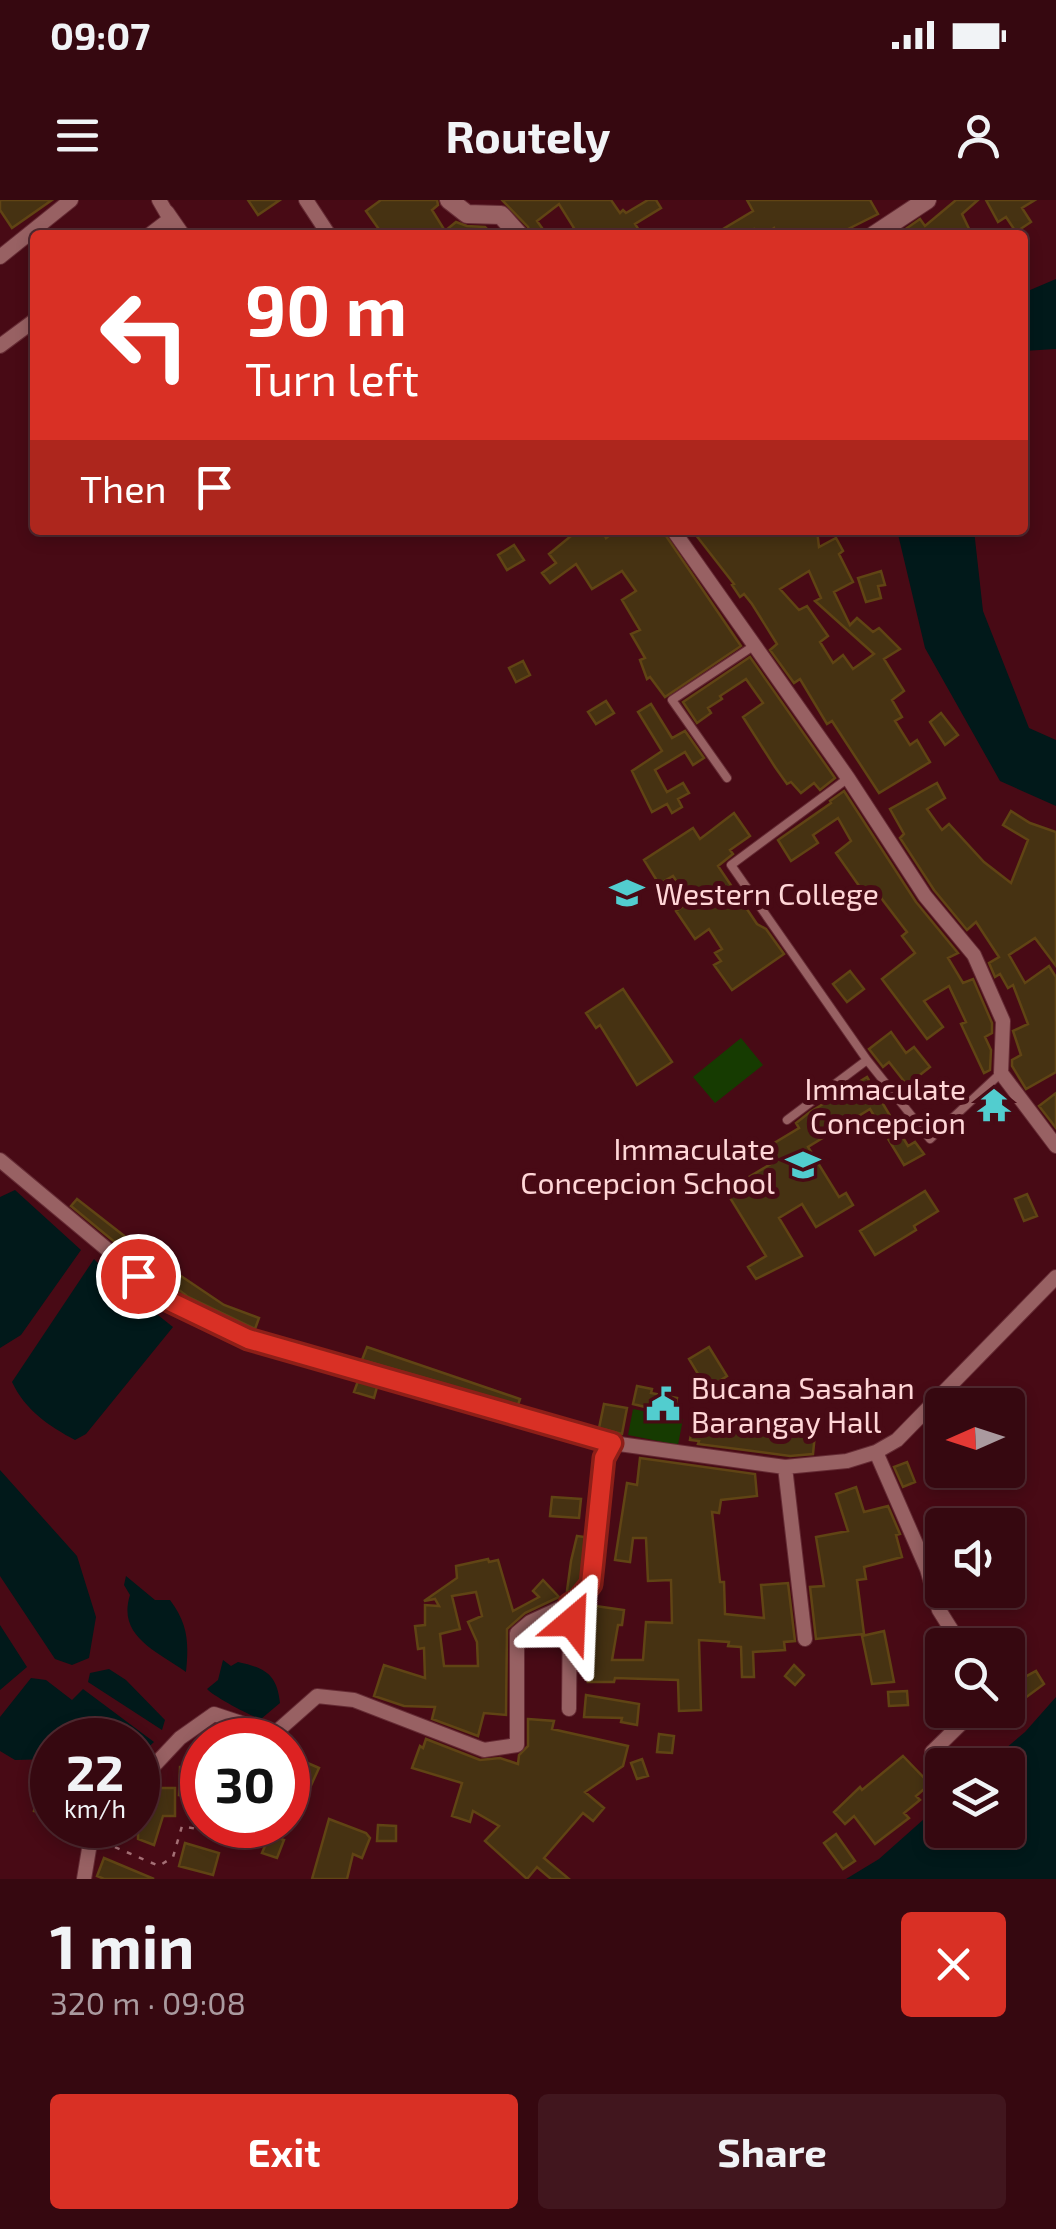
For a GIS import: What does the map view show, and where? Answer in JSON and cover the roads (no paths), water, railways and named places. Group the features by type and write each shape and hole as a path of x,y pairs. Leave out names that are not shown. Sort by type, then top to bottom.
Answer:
{"street":[{"path":"0,256 51,206 71,200"},
{"path":"306,200 326,230"},
{"path":"449,200 467,214 501,215 517,230"},
{"path":"881,230 926,200"},
{"path":"156,230 170,219 163,206"},
{"path":"163,206 180,230"},
{"path":"0,346 30,324"},
{"path":"678,535 848,778 925,896 974,955 1003,1021 1001,1073 1056,1146"},
{"path":"0,1160 169,1301 248,1339 612,1443 784,1467 846,1461 876,1452 897,1440 1056,1276"},
{"path":"160,1760 180,1738 214,1714 274,1734 317,1696 354,1700 484,1750 516,1745 517,1633 530,1622 578,1600 591,1584 604,1458 612,1443"},
{"path":"876,1452 927,1569 939,1610 950,1628"},
{"path":"784,1467 805,1639"},
{"path":"569,1709 570,1604"},
{"path":"936,1748 957,1728"},
{"path":"84,1879 89,1848"}],"lane":[{"path":"727,778 672,700 755,645"},
{"path":"848,778 731,865 867,1060 930,1139 1001,1073"},
{"path":"786,1120 867,1060"}],"water":[{"path":"1056,279 1056,349 1028,351 1028,291"},
{"path":"898,535 975,535 983,611 1029,728 1056,740 1056,806 1000,781 925,648"},
{"path":"15,1190 81,1250 21,1335 0,1348 0,1197"},
{"path":"94,1259 173,1327 86,1434 75,1440 39,1416 12,1382"},
{"path":"0,1470 77,1556 96,1617 89,1658 72,1665 55,1659 0,1576"},
{"path":"126,1576 155,1600 170,1600 181,1617 186,1634 186,1672 134,1632 127,1609 130,1595 124,1585"},
{"path":"0,1625 27,1667 0,1690"},
{"path":"223,1660 231,1666 238,1662 256,1667 273,1679 280,1703 259,1718 207,1689 218,1680"},
{"path":"109,1669 126,1680 165,1720 162,1730 160,1718 144,1718 88,1682 90,1673"},
{"path":"31,1678 46,1680 72,1700 83,1689 122,1718 30,1718 30,1760 15,1760 0,1751 0,1717"},
{"path":"1056,1697 1056,1879 846,1879 879,1859 925,1818 925,1848 1025,1848 1025,1748 1006,1748"}],"place":[{"name":"Western College","path":"627,893"},
{"name":"Immaculate Concepcion","path":"994,1105"},
{"name":"Immaculate Concepcion School","path":"803,1165"},
{"name":"Bucana Sasahan Barangay Hall","path":"663,1404"}]}
